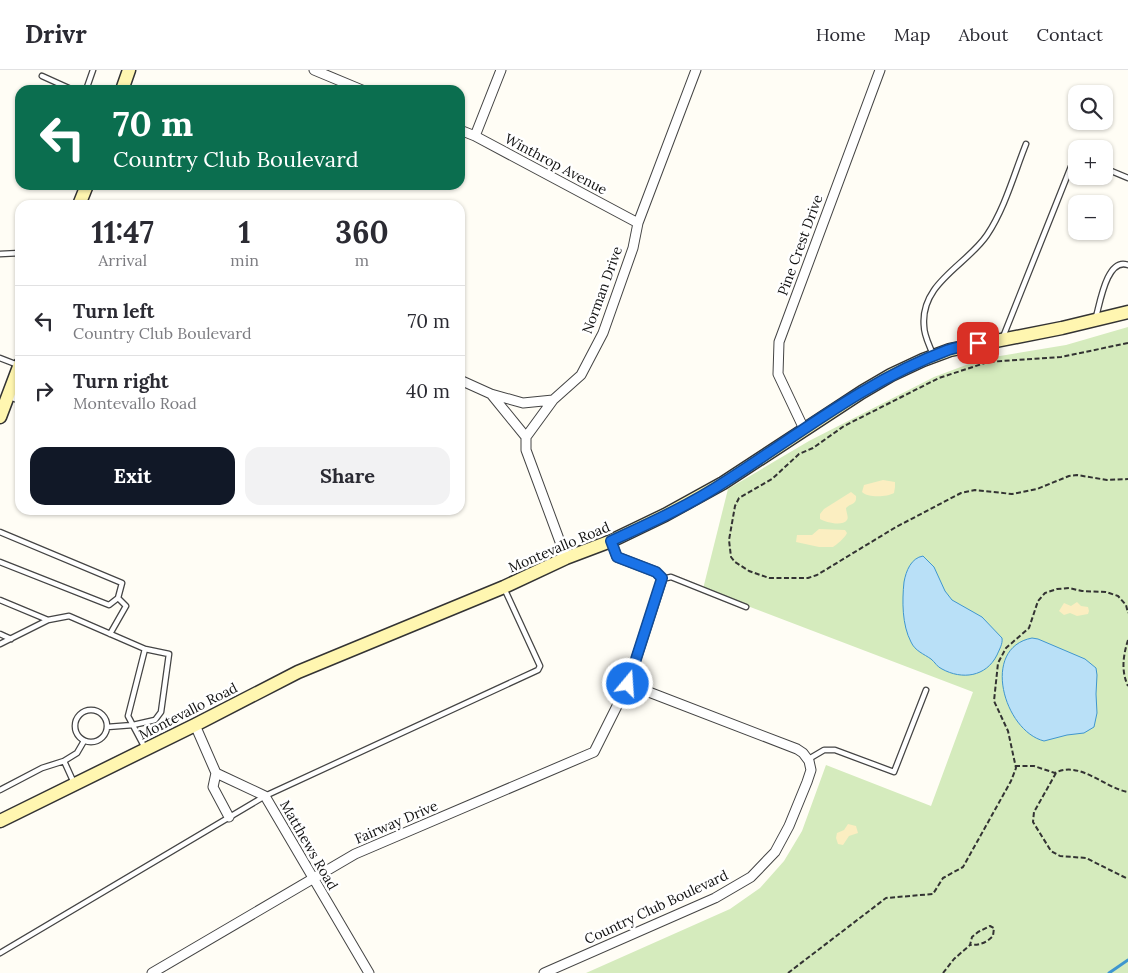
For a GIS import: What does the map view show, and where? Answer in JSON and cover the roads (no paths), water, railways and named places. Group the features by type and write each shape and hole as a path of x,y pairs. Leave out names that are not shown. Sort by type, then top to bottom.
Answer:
{"main road":[{"path":"124,85 129,70"},
{"name":"Montevallo Road","path":"0,821 146,750 298,672 504,587 566,558 611,541 665,515 723,483 804,429 891,375 933,356 950,350 1095,321 1128,312"},
{"path":"0,417 14,397"}],"street":[{"path":"314,70 350,85"},
{"path":"474,136 501,70"},
{"name":"Norman Drive","path":"526,437 553,400 581,375 604,333 633,248 638,223 696,70"},
{"name":"Pine Crest Drive","path":"804,429 778,374 778,342 880,70"},
{"name":"Winthrop Avenue","path":"465,132 638,223"},
{"path":"465,382 491,394 523,403 553,400"},
{"path":"491,394 526,437 526,450 566,558"},
{"path":"611,541 617,557 656,572 662,578 628,684 797,749 803,753 807,760"},
{"name":"Fairway Drive","path":"152,973 355,854 594,752 628,684"},
{"path":"195,725 216,772 213,787 229,816"},
{"name":"Country Club Boulevard","path":"544,973 715,898 751,877 775,852 789,826 808,782 811,770 807,760"},
{"name":"Matthews Road","path":"216,772 265,796 369,973"}],"lane":[{"path":"88,85 93,70"},
{"path":"42,76 62,85"},
{"path":"933,356 924,328 924,316 929,300 936,286 946,274 975,250 986,236 994,223 1026,144"},
{"path":"1113,172 1128,178"},
{"path":"1002,339 1068,174"},
{"path":"0,254 15,253"},
{"path":"1095,321 1108,278 1113,268 1117,264 1124,263 1128,265"},
{"path":"0,358 15,363"},
{"path":"0,532 122,583 118,598 108,605 0,562"},
{"path":"662,578 671,577 746,607"},
{"path":"0,953 265,796 538,670 540,666 504,587"},
{"path":"110,634 126,606 118,598"},
{"path":"0,600 48,620"},
{"path":"0,644 48,620 70,616 145,650 169,654 161,712 155,720 133,725 107,727"},
{"path":"0,634 11,639"},
{"path":"145,650 128,716 146,750"},
{"path":"807,760 824,750 835,750 894,772 926,690"},
{"path":"90,710 100,713 107,727 103,736 94,742 84,740 80,738 75,729 77,718 80,714 90,710"},
{"path":"0,790 42,768 77,753 84,740"},
{"path":"64,760 74,785"}],"water":[{"path":"923,556 934,567 945,591 952,600 982,617 1002,638 1001,647 997,655 987,668 980,672 957,675 950,672 939,667 917,650 911,642 903,613 904,582 912,562"},
{"path":"1032,638 1085,659 1096,668 1097,713 1094,727 1084,733 1044,741 1030,734 1018,722 1009,707 1004,690 1002,672 1006,657 1016,645"}],"waterway":[{"path":"1109,973 1128,960"}]}
